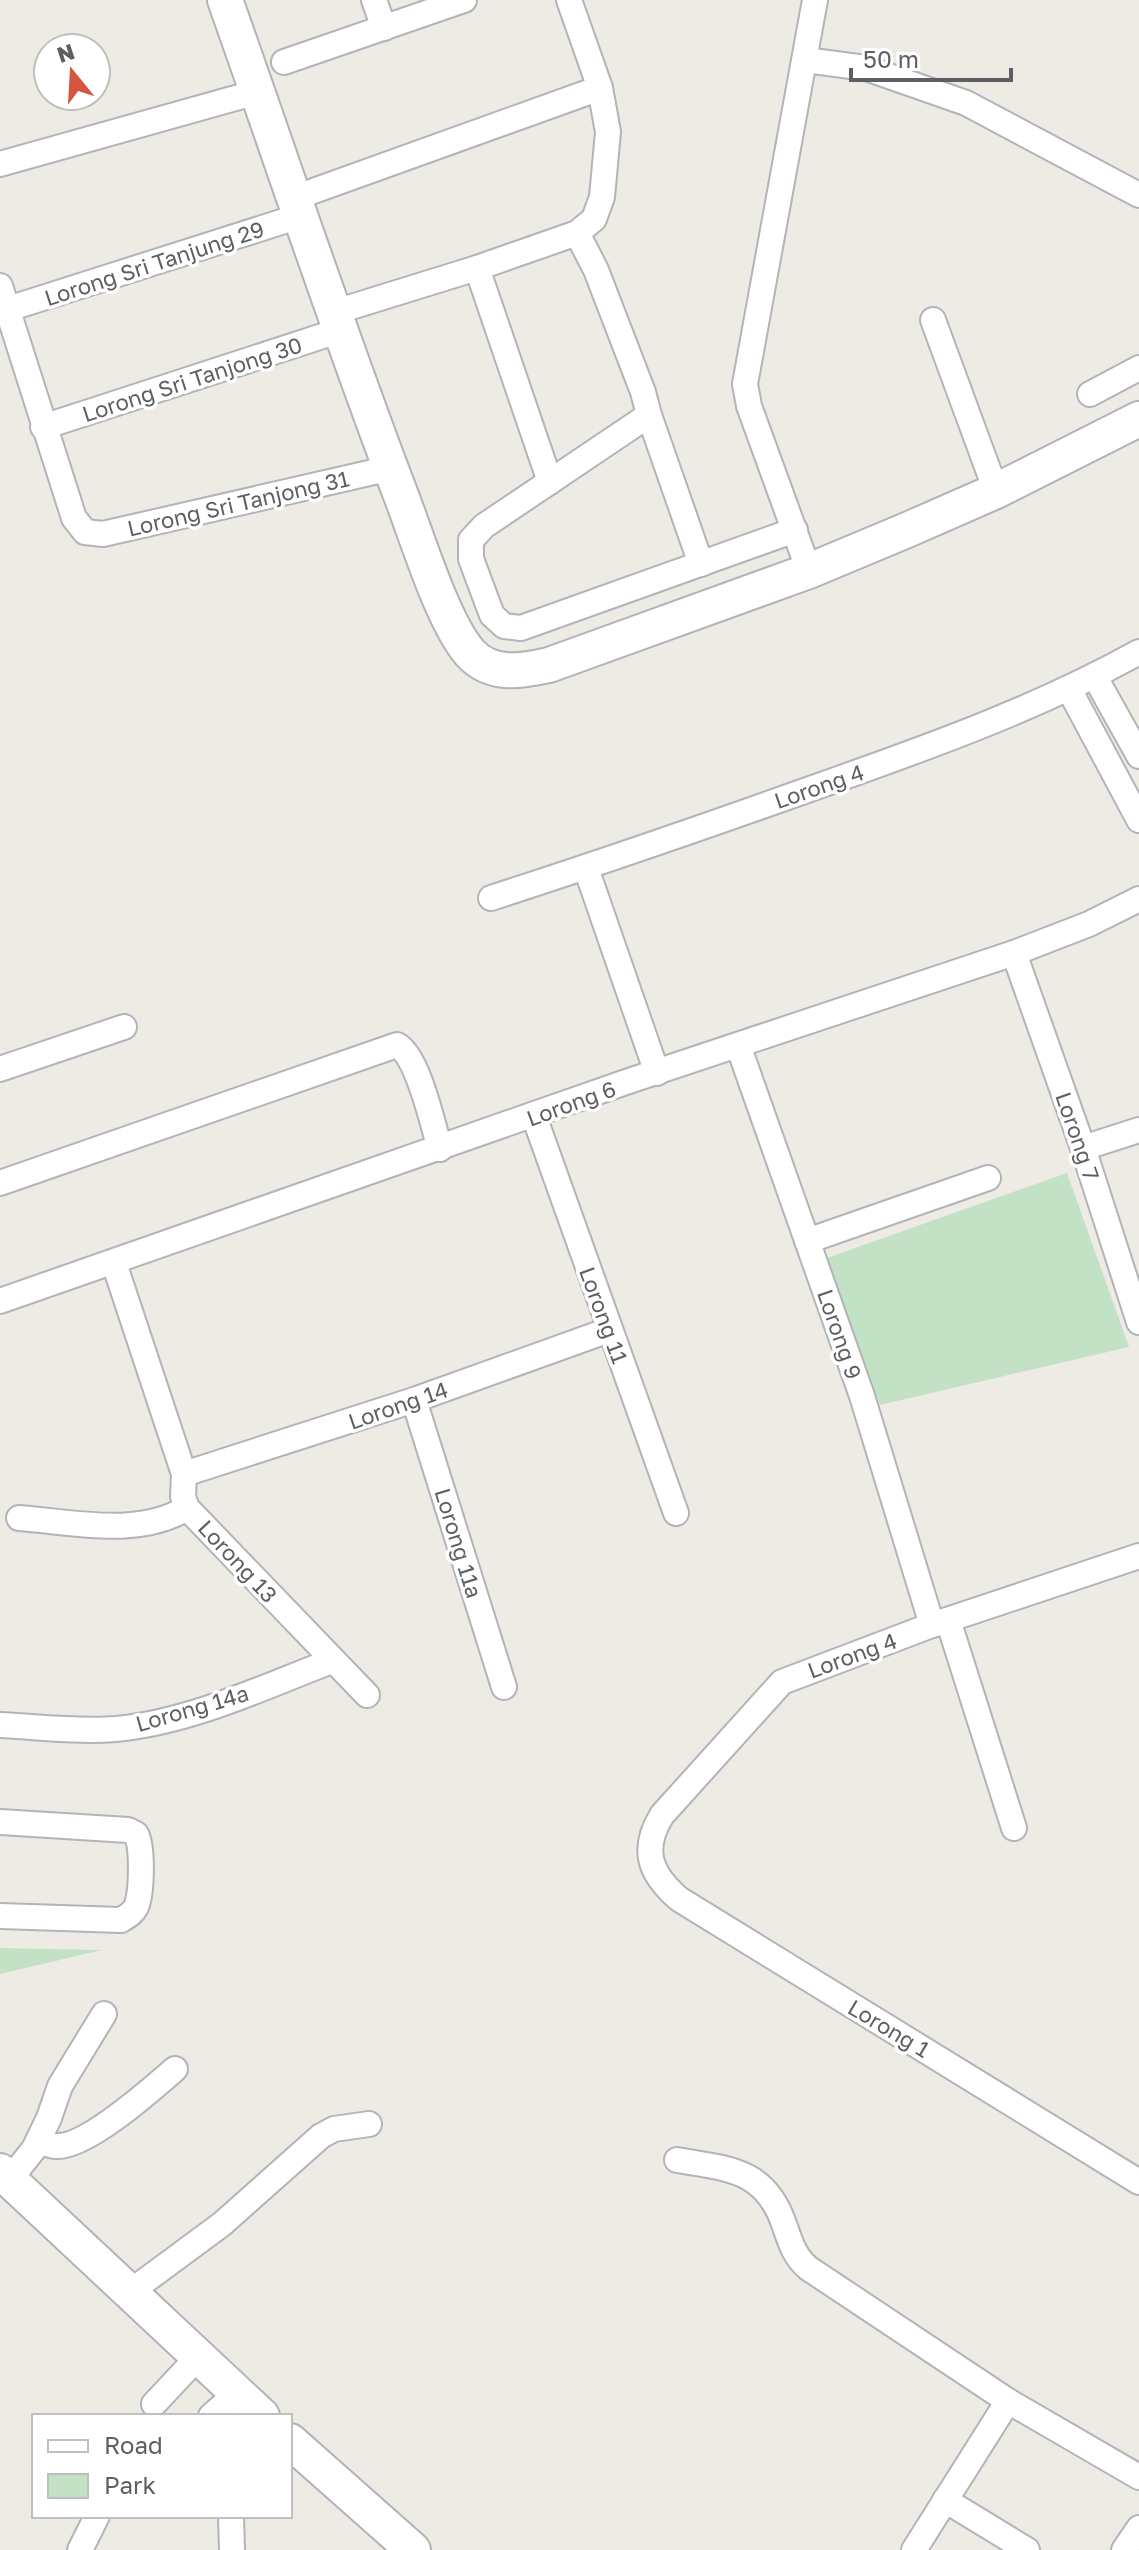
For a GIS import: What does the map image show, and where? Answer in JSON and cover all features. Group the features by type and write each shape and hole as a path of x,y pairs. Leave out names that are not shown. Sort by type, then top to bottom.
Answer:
{"street":[{"path":"225,0 391,468 458,636 472,656 493,669 517,672 549,665 809,571 996,491 1139,419"},
{"path":"374,0 384,28"},
{"path":"284,62 464,0"},
{"path":"569,0 600,88 608,132 602,197 594,219 577,233 643,392 701,564"},
{"path":"809,571 749,406 745,384 815,0"},
{"path":"805,60 866,68 966,103 1139,195"},
{"name":"Lorong Sri Tanjung 29","path":"4,298 297,207 600,88"},
{"path":"0,164 257,92"},
{"name":"Lorong Sri Tanjong 30","path":"43,427 577,233"},
{"path":"477,268 550,482"},
{"path":"4,298 43,427"},
{"path":"933,320 996,491"},
{"path":"1090,394 1139,368"},
{"path":"649,415 484,526 471,540 471,559 492,615 504,626 521,628 795,530"},
{"name":"Lorong Sri Tanjong 31","path":"43,427 74,518 85,532 103,534 391,468"},
{"name":"Lorong 4","path":"491,898 872,768 1069,689 1139,652"},
{"path":"1095,677 1139,756"},
{"path":"1069,689 1139,820"},
{"path":"586,868 657,1073"},
{"name":"Lorong 6","path":"0,1301 738,1045 1014,953 1089,924 1139,899"},
{"name":"Lorong 7","path":"1014,953 1083,1148 1139,1322"},
{"path":"0,1069 124,1027"},
{"path":"0,1183 397,1045 405,1049 416,1073 440,1149"},
{"name":"Lorong 9","path":"738,1045 1014,1828"},
{"name":"Lorong 11","path":"534,1116 676,1513"},
{"path":"1083,1148 1139,1130"},
{"path":"807,1241 988,1178"},
{"name":"Lorong 13","path":"114,1263 184,1474 183,1497 187,1508 367,1695"},
{"name":"Lorong 14","path":"184,1474 414,1400 609,1330"},
{"name":"Lorong 11a","path":"414,1400 504,1687"},
{"path":"19,1518 130,1526 174,1516 187,1508"},
{"name":"Lorong 4","path":"652,1861 651,1834 662,1815 782,1682 940,1622 1139,1556"},
{"name":"Lorong 14a","path":"0,1725 94,1729 138,1726 219,1704 332,1661"},
{"path":"0,1822 128,1830 136,1834 141,1848 138,1900 130,1915 121,1920 0,1916"},
{"name":"Lorong 1","path":"652,1861 661,1882 679,1899 1139,2182"},
{"path":"104,2014 60,2086 38,2141 5,2175 198,2357 227,2406 255,2414"},
{"path":"38,2141 54,2147 76,2142 131,2107 175,2069"},
{"path":"130,2292 222,2224 321,2136 334,2129 369,2124"},
{"path":"677,2160 723,2168 757,2181 777,2203 798,2259 808,2268 1008,2401 1139,2477"},
{"path":"154,2404 198,2357"},
{"path":"914,2550 1008,2401"},
{"path":"292,2443 413,2550"},
{"path":"945,2500 1027,2550"},
{"path":"80,2550 96,2518"},
{"path":"231,2518 232,2550"},
{"path":"1124,2550 1139,2528"}],"green space":[{"path":"1067,1173 1129,1347 880,1405 824,1259"},
{"path":"0,1948 102,1950 0,1974"}]}
